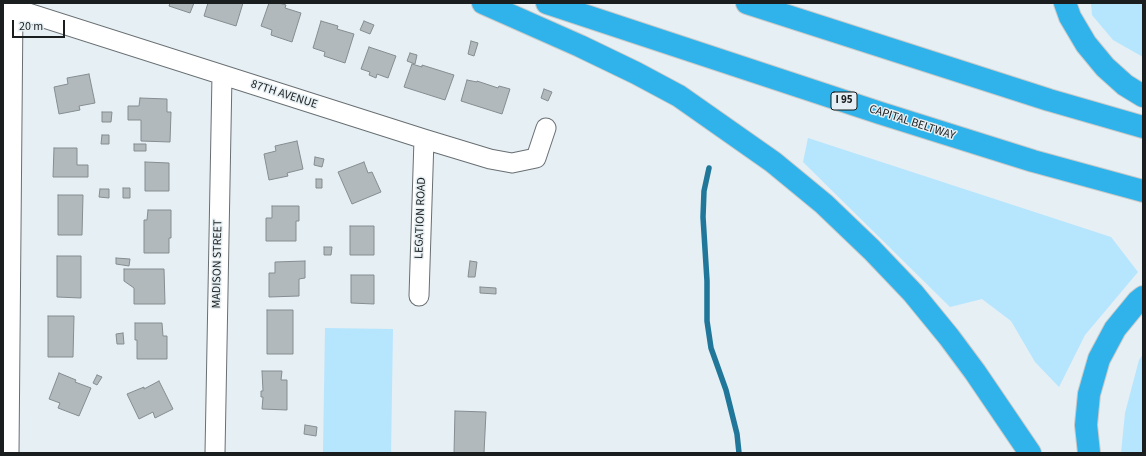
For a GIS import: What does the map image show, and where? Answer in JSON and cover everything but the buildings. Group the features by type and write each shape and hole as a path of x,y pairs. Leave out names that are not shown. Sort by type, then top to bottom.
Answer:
{"highway":[{"path":"483,3 636,73 673,93 773,162 824,204 872,250 913,293 975,372 1030,453"},
{"name":"CAPITAL BELTWAY","path":"547,3 880,113 1011,154 1143,191"},
{"path":"747,3 1049,100 1143,127"},
{"path":"1065,3 1070,17 1086,44 1105,67 1125,85 1143,96"},
{"path":"1089,453 1086,425 1089,394 1099,359 1115,329 1143,297"}],"street":[{"name":"87TH AVENUE","path":"8,7 222,76 490,159 512,163 536,158 546,128"},
{"path":"8,7 7,252 9,453"},
{"name":"MADISON STREET","path":"215,453 222,76"},
{"name":"LEGATION ROAD","path":"419,296 424,139"}],"shaded area":[{"path":"1091,3 1143,3 1143,57 1113,40 1092,15"},
{"path":"808,138 1111,237 1138,272 1085,335 1059,387 1035,362 1011,321 982,299 950,307 803,162"},
{"path":"325,328 393,329 391,453 323,453"},
{"path":"1143,354 1143,453 1121,453 1125,413 1139,360"}],"waterway":[{"path":"709,168 704,191 703,217 707,281 707,321 711,348 726,390 737,434 739,453"}]}
